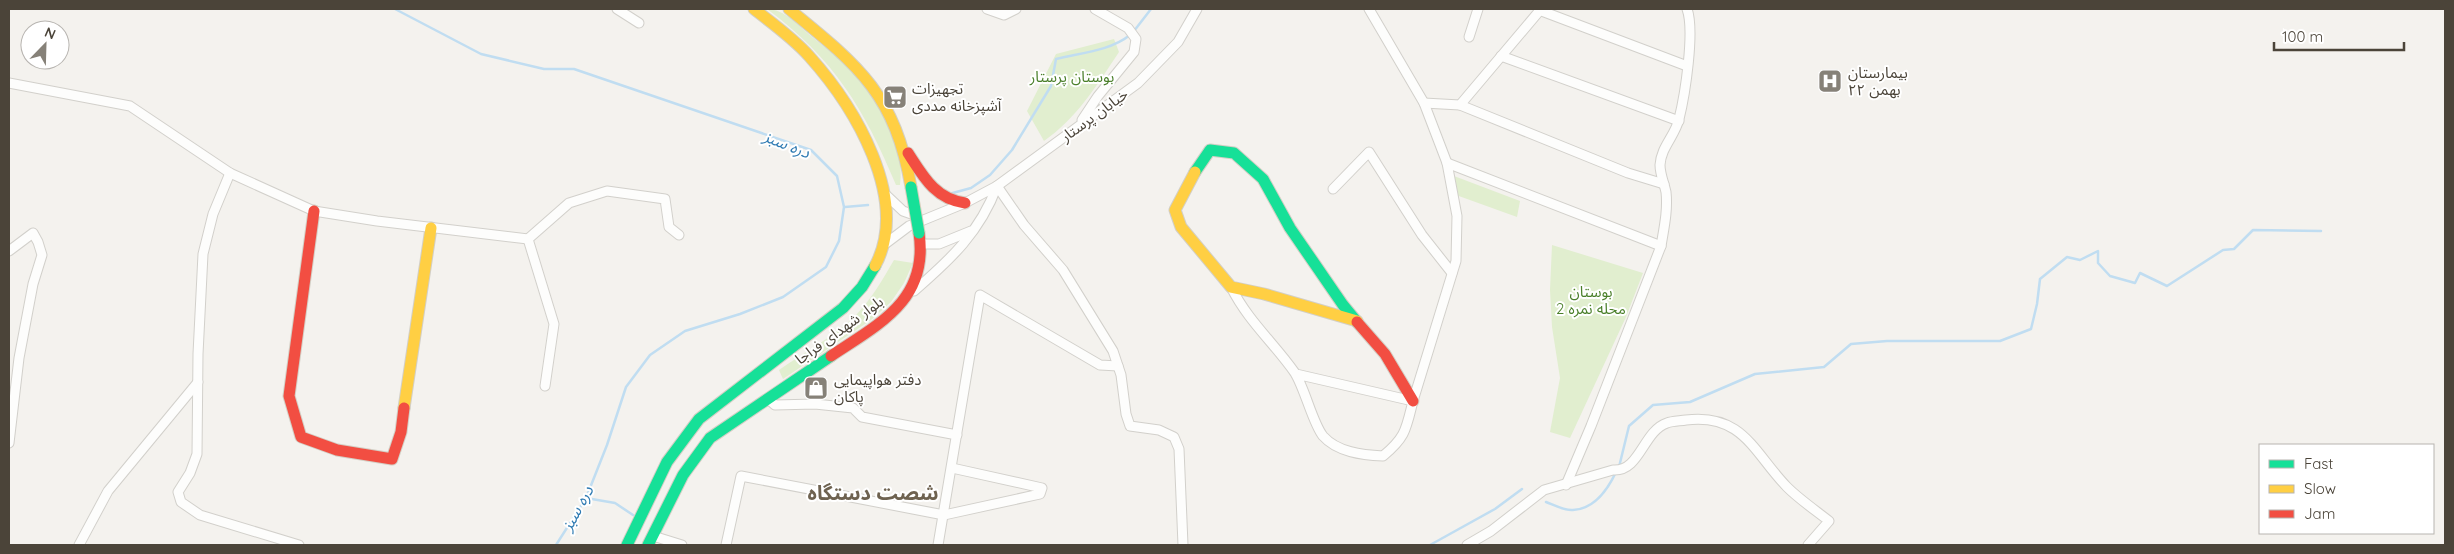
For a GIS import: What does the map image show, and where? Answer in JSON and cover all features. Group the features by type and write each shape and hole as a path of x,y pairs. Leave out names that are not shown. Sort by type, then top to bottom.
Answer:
{"main road":[{"name":"بلوار شهدای فراجا","path":"627,545 667,462 698,419 842,308 862,288 875,267 884,244 887,223 885,194 872,154 824,73 807,54 754,9"},
{"name":"بلوار شهدای فراجا","path":"651,541 701,448 710,438 877,325 903,302 920,266 920,239 911,187 902,145 894,121 880,95 862,73 837,48 789,9"},
{"path":"902,145 936,193 953,203 965,203"},
{"path":"1357,321 1264,294 1231,287 1181,226 1176,210 1196,169 1210,150 1234,153 1263,179 1290,228 1357,321 1385,354 1413,401"},
{"path":"314,211 289,396 301,437 337,450 392,459 401,432 431,228"}],"street":[{"path":"616,9 639,23"},
{"path":"987,9 1004,15 1016,9"},
{"path":"1079,124 1098,96 1134,52 1136,40 1128,28 1095,9"},
{"name":"خیابان پرستار","path":"884,244 903,230 922,220 965,203 997,186 1138,82 1178,42 1197,9"},
{"path":"1231,287 1242,309 1296,374 1322,435 1335,446 1365,456 1383,456 1399,443 1407,426 1456,260 1456,216 1447,163 1424,103 1369,9"},
{"path":"1469,36 1478,9"},
{"path":"1566,485 1661,246 1666,222 1664,184 1660,166 1666,145 1679,121 1688,66 1691,18 1687,9"},
{"path":"1460,105 1540,10 1688,66"},
{"path":"1501,56 1679,121"},
{"path":"9,83 130,106 230,173 314,211 431,228 528,239 569,203 607,191 665,199 669,227 680,235"},
{"path":"1424,103 1460,105 1628,173 1664,184"},
{"path":"1333,189 1369,152 1422,235 1452,273"},
{"path":"1447,163 1661,246"},
{"path":"230,173 213,214 203,254 197,454 190,473 178,492 181,502 200,514 299,545"},
{"path":"903,302 938,270 976,228 988,211 997,186"},
{"path":"997,186 1024,225 1063,270 1113,350 1130,426 1160,430 1174,437 1179,449 1183,545"},
{"path":"885,194 903,211 922,220"},
{"path":"920,239 939,244 976,228"},
{"path":"9,251 33,233 33,237 38,242 42,255 33,284 19,358 9,443"},
{"path":"528,239 554,324 545,386"},
{"path":"938,545 980,295 1100,365 1118,366"},
{"path":"1296,374 1413,401"},
{"path":"79,545 108,490 198,382"},
{"path":"768,399 775,405 815,404 853,408 862,417 957,435"},
{"path":"1466,545 1491,532 1544,490 1629,467 1648,438 1666,423 1691,420 1724,423 1740,431 1788,488 1829,521 1808,545"},
{"path":"726,545 741,476 944,515 1040,494 1042,488 952,468"},
{"path":"651,541 682,545"}],"green space":[{"path":"767,9 779,12 796,23 845,64 869,92 879,107 894,138 901,170 900,185 896,185 872,132 845,87 811,47"},
{"name":"بوستان پرستار","path":"1114,39 1119,52 1103,77 1067,122 1044,141 1027,111 1056,54"},
{"path":"1454,176 1520,201 1517,217 1456,195"},
{"name":"بوستان محله نمره 2","path":"1552,245 1643,273 1626,317 1570,438 1550,432 1560,378 1552,327 1550,290"},
{"path":"894,260 913,263 904,283 891,302 871,320 783,379 779,370 830,337 857,314 872,295"}],"waterway":[{"name":"دره سبز","path":"395,9 481,54 544,69 574,69 811,150 837,176 844,207 839,241 826,267 783,297 740,314 685,331 650,355 626,387 607,445 586,498 556,545"},
{"path":"1134,31 1151,9"},
{"path":"949,194 971,188 990,175 1012,150 1051,86 1056,59 1104,48 1130,35"},
{"path":"845,207 868,205"},
{"path":"1619,467 1629,426 1653,405 1690,402 1755,374 1824,367 1851,344 1887,341 2000,341 2031,329 2040,279 2067,257 2080,260 2098,251 2098,263 2110,276 2135,283 2140,273 2167,286 2223,250 2234,249 2253,230 2321,231"},
{"path":"1546,502 1560,508 1570,510 1581,509 1599,497 1609,485 1616,472"},
{"path":"1430,545 1495,509 1522,489"},
{"path":"586,498 615,503 633,515"}],"traffic: fast":[{"path":"1195,172 1210,150 1234,153 1263,179 1290,228 1343,305 1357,322"},
{"path":"911,187 919,233"},
{"path":"627,545 667,462 699,419 843,308 862,287 875,266"},
{"path":"648,545 683,475 710,438 831,356"}],"traffic: slow":[{"path":"754,9 783,31 809,56 843,100 859,127 882,183 886,212 884,240 875,266"},
{"path":"789,9 835,48 870,84 884,105 895,128 904,155 911,187"},
{"path":"1195,172 1175,210 1181,227 1231,287 1264,294 1357,321"},
{"path":"404,408 431,228"}],"traffic: jam":[{"path":"908,153 931,185 946,197 965,203"},
{"path":"314,211 289,396 301,437 337,450 392,459 401,432 404,408"},
{"path":"831,356 883,321 897,308 908,293 916,276 920,256 919,233"},
{"path":"1357,322 1385,354 1413,401"}],"place":[{"name":"بیمارستان ۲۲ بهمن","path":"1830,81"},
{"name":"تجهیزات آشپزخانه مددی","path":"895,97"},
{"name":"دفتر هواپیمایی پاکان","path":"816,388"}],"district":[{"name":"شصت دستگاه","path":"873,492"}]}
